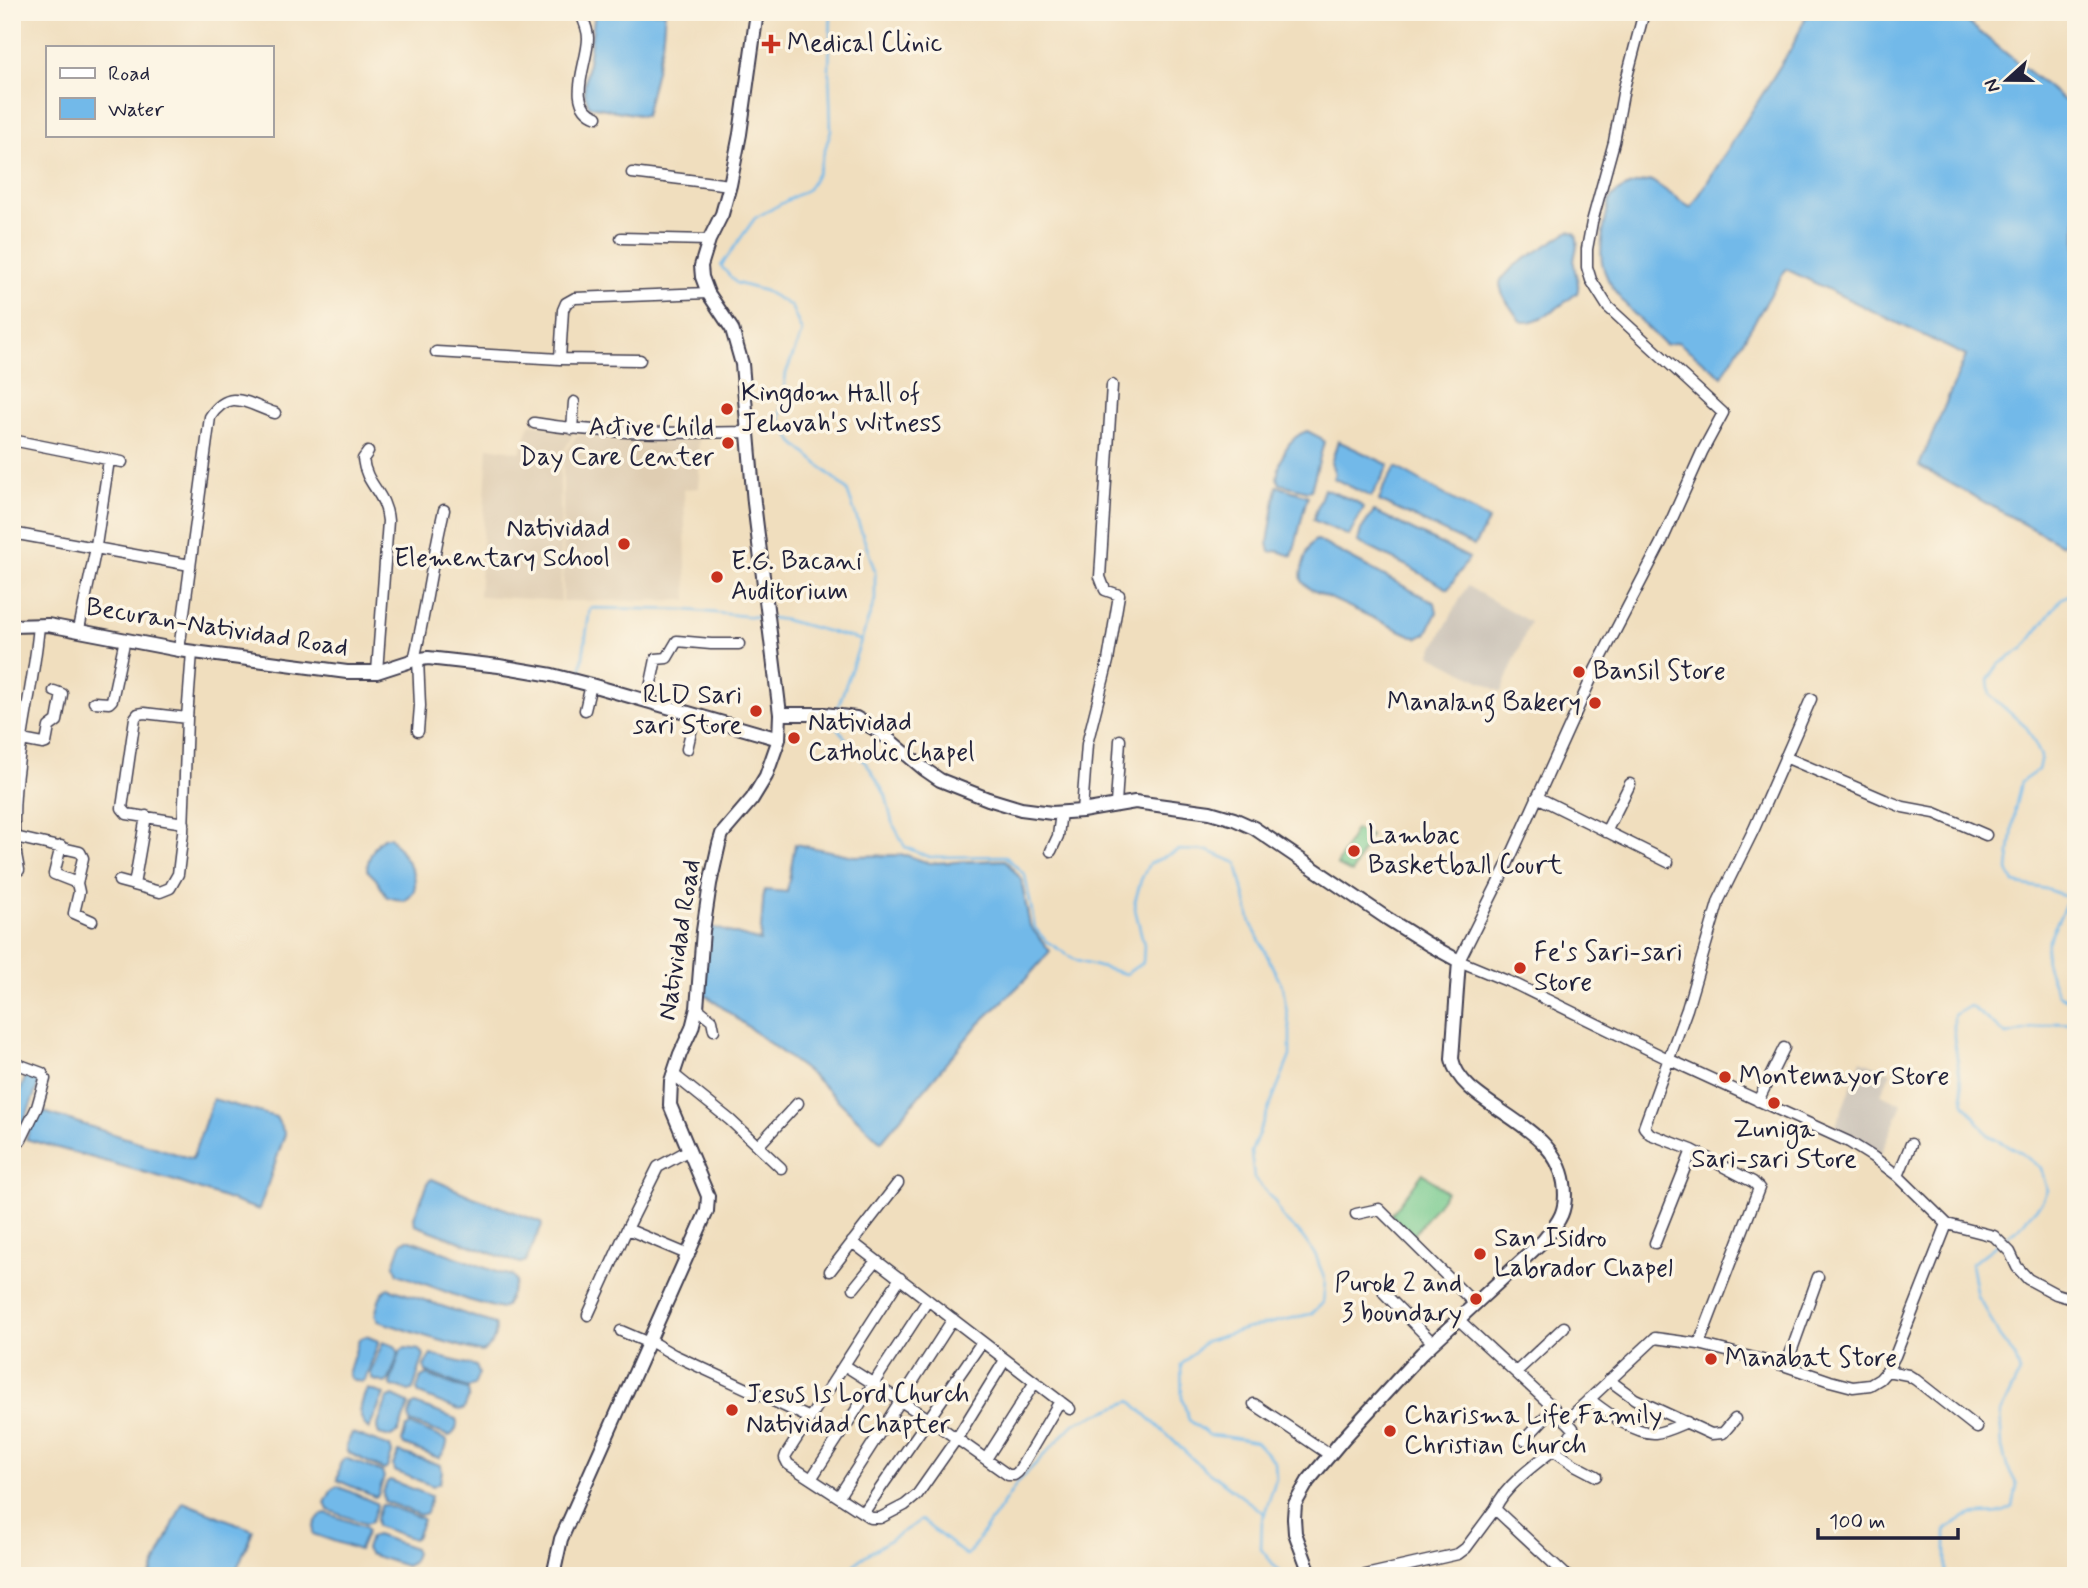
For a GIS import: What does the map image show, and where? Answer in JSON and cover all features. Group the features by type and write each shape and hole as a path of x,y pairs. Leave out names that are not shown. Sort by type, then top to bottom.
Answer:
{"street":[{"path":"580,12 588,39 580,101 585,111 597,117"},
{"name":"Natividad Road","path":"553,1576 561,1539 709,1205 703,1183 670,1105 673,1074 692,1028 697,1008 703,931 719,844 723,834 762,786 779,739 780,715 748,432 743,364 732,329 708,293 701,266 709,240 722,214 740,140 757,12"},
{"path":"1311,1576 1295,1533 1295,1504 1308,1481 1433,1343 1521,1263 1560,1222 1565,1196 1564,1180 1550,1149 1477,1092 1457,1073 1452,1059 1459,961 1506,867 1596,668 1662,541 1702,452 1723,413 1608,307 1591,280 1587,267 1592,222 1614,142 1624,88 1644,12"},
{"path":"632,173 730,185"},
{"path":"621,238 709,240"},
{"path":"561,359 563,310 569,300 708,293"},
{"path":"436,352 640,360"},
{"path":"1082,811 1087,744 1108,661 1119,595 1105,590 1100,576 1112,385"},
{"path":"119,881 160,892 170,888 180,869 184,823 187,718 185,651 190,565 210,417 221,403 232,400 275,413"},
{"path":"572,429 575,402"},
{"path":"534,423 572,429 642,433 748,432"},
{"path":"12,440 122,462"},
{"path":"368,452 363,464 367,477 381,495 388,521 377,672"},
{"path":"79,629 109,460"},
{"path":"418,731 420,706 416,659 444,510"},
{"path":"12,533 190,565"},
{"path":"19,870 15,838 16,818 13,809 37,656 39,625"},
{"name":"Becuran-Natividad Road","path":"12,626 39,625 79,629 185,651 347,672 377,672 416,659 438,657 499,666 591,685 779,739"},
{"path":"94,702 109,703 112,700 125,639"},
{"path":"648,702 656,659 667,658 677,641 739,644"},
{"path":"585,710 591,685"},
{"path":"22,740 46,743 49,727 57,721 62,698 62,694 54,691"},
{"path":"1699,1344 1759,1190 1758,1186 1692,1150 1650,1133 1644,1127 1687,1009 1719,900 1754,829 1811,699"},
{"path":"184,823 127,814 122,808 135,718 144,713 187,718"},
{"path":"780,715 824,714 856,718 874,727 923,769 948,783 1021,809 1082,811 1135,802 1210,812 1254,828 1367,905 1459,961 1517,985 1668,1059 1849,1142 1898,1176 1947,1224 1994,1236 2010,1252 2017,1267 2028,1279 2049,1291 2076,1300"},
{"path":"687,749 695,715"},
{"path":"1116,804 1120,740"},
{"path":"1785,757 1903,807 1936,813 1986,835"},
{"path":"1606,832 1630,783"},
{"path":"1537,797 1668,862"},
{"path":"1051,851 1058,836 1061,812"},
{"path":"134,885 146,816"},
{"path":"15,838 61,846 83,855 74,914 92,921"},
{"path":"61,846 54,874 77,883"},
{"path":"697,1008 712,1020 714,1030"},
{"path":"1758,1101 1784,1048"},
{"path":"12,1062 43,1073 46,1079 37,1107 21,1140"},
{"path":"673,1074 730,1120 781,1168"},
{"path":"758,1146 798,1103"},
{"path":"1898,1176 1911,1144"},
{"path":"588,1315 658,1167 689,1150"},
{"path":"1655,1243 1692,1150"},
{"path":"830,1271 898,1183"},
{"path":"1356,1214 1379,1209 1475,1304"},
{"path":"1566,1421 1655,1338 1699,1344 1786,1366 1853,1387 1870,1385 1887,1371 1947,1224"},
{"path":"627,1229 689,1255"},
{"path":"852,1242 1070,1409"},
{"path":"854,1287 876,1261"},
{"path":"1786,1366 1818,1277"},
{"path":"900,1278 785,1458 788,1464 872,1518 880,1518 917,1495 957,1438 1005,1360"},
{"path":"1384,1293 1433,1343"},
{"path":"811,1479 928,1300"},
{"path":"839,1496 953,1319"},
{"path":"1361,1576 1395,1573 1458,1554 1466,1548 1514,1484 1573,1432 1554,1408 1459,1320"},
{"path":"1516,1372 1564,1327"},
{"path":"621,1331 650,1342 810,1418"},
{"path":"864,1512 982,1342"},
{"path":"844,1365 929,1419 1008,1475 1018,1472 1060,1401"},
{"path":"1887,1371 1908,1375 1916,1380 1977,1428"},
{"path":"1609,1380 1635,1399 1687,1422 1700,1431 1723,1433 1735,1419"},
{"path":"986,1459 1035,1382"},
{"path":"1590,1399 1607,1412 1645,1432 1658,1432 1687,1422"},
{"path":"1254,1404 1330,1455"},
{"path":"1524,1440 1554,1408"},
{"path":"1553,1450 1596,1476"},
{"path":"1495,1509 1567,1576"}],"shaded area":[{"path":"530,424 576,430 562,454 560,464 561,601 479,596 488,447 520,452"},
{"name":"Natividad Elementary School","path":"577,435 698,435 699,488 684,489 687,600 563,601 563,455"},
{"path":"1467,586 1530,622 1501,692 1430,655"},
{"path":"1861,1060 1891,1072 1881,1094 1902,1104 1881,1154 1836,1125"}],"green space":[{"name":"Lambac Basketball Court","path":"1355,829 1370,836 1352,873 1337,865"},
{"path":"1423,1173 1446,1192 1413,1236 1391,1215"}],"water":[{"path":"595,12 665,12 662,45 645,116 589,106 584,91"},
{"path":"1808,12 1955,12 2076,110 2076,526 2062,545 1919,466 1966,356 1786,269 1722,376 1678,342 1665,345 1628,307 1605,274 1601,247 1609,201 1622,189 1652,181 1691,208 1792,47"},
{"path":"1569,231 1575,233 1577,240 1574,263 1577,293 1534,321 1520,321 1503,296 1501,280 1514,266"},
{"path":"1307,431 1324,442 1311,490 1308,491 1280,484 1277,478 1282,457 1289,444"},
{"path":"1338,441 1389,465 1371,497 1333,478 1335,474 1331,463"},
{"path":"1396,467 1489,520 1474,546 1379,501 1384,486"},
{"path":"1277,486 1308,496 1292,556 1277,551 1270,552 1268,543"},
{"path":"1324,489 1364,507 1349,536 1313,520"},
{"path":"1374,511 1469,558 1448,589 1358,542 1361,530"},
{"path":"1317,540 1435,603 1437,612 1426,634 1418,638 1310,589 1301,576 1309,548"},
{"path":"385,837 390,837 401,852 415,878 412,895 404,901 387,897 367,870 372,852"},
{"path":"795,844 854,856 906,855 929,863 1005,860 1021,879 1030,926 1050,951 1027,978 975,1028 881,1142 813,1076 703,995 705,925 760,941 764,890 787,892"},
{"path":"30,1074 40,1080 20,1132 15,1136 12,1134 12,1115 25,1078"},
{"path":"213,1099 276,1117 285,1134 259,1210 175,1181 26,1139 38,1110 192,1159"},
{"path":"432,1179 541,1222 526,1261 521,1263 510,1260 415,1225 414,1217"},
{"path":"406,1240 513,1276 516,1282 506,1305 501,1309 468,1300 398,1274 394,1265 402,1242"},
{"path":"388,1288 495,1324 493,1341 481,1352 378,1321 375,1315 378,1304"},
{"path":"366,1336 378,1341 378,1344 365,1380 361,1382 351,1379 348,1374 359,1339"},
{"path":"383,1342 395,1346 399,1353 389,1380 385,1383 373,1380 370,1373"},
{"path":"401,1350 420,1350 424,1355 413,1390 409,1391 390,1384"},
{"path":"431,1355 476,1366 479,1373 474,1386 468,1388 426,1372 424,1366"},
{"path":"427,1375 468,1390 469,1396 464,1409 459,1410 419,1394 417,1389 421,1378"},
{"path":"367,1389 384,1394 369,1429 361,1415 361,1405"},
{"path":"393,1396 409,1405 398,1432 391,1437 379,1434 377,1428 387,1399"},
{"path":"415,1404 456,1419 455,1431 449,1436 410,1422 409,1416"},
{"path":"411,1425 447,1440 445,1450 439,1458 404,1445 402,1441 406,1428"},
{"path":"352,1433 390,1447 392,1453 387,1468 384,1470 347,1452 346,1446"},
{"path":"399,1452 440,1465 440,1482 433,1486 394,1471 393,1465"},
{"path":"345,1458 382,1472 384,1477 378,1495 375,1497 337,1480 340,1464"},
{"path":"390,1480 431,1496 427,1513 420,1515 384,1501 383,1493"},
{"path":"337,1486 376,1503 371,1522 366,1524 328,1510 325,1503 332,1489"},
{"path":"183,1502 253,1530 234,1576 150,1576"},
{"path":"381,1505 421,1518 423,1520 416,1537 413,1539 377,1526 376,1519"},
{"path":"326,1513 365,1527 367,1531 359,1550 313,1534 316,1521"},
{"path":"376,1535 414,1548 416,1553 412,1563 406,1566 369,1554 366,1549 370,1537"}],"waterway":[{"path":"831,12 831,130 818,172 808,189 755,218 721,266 736,283 765,291 791,306 802,332 786,373 780,419 793,442 847,490 875,571 875,600 837,710"},
{"path":"2076,591 2061,599 2024,648 1998,665 1988,680 1990,695 2027,728 2041,756 2038,770 2021,782 2008,870 2014,883 2046,889 2068,897 2050,937 2046,962 2057,994 2073,1001 2076,1006"},
{"path":"580,677 590,608 687,610 765,618"},
{"path":"771,618 860,640"},
{"path":"837,720 838,729 871,770 886,796 892,822 905,847 929,857 1005,856 1025,875 1035,928 1046,941 1077,961 1126,974 1143,962 1144,945 1134,905 1149,864 1179,850 1208,851 1237,863 1251,923 1283,988 1290,1031 1290,1056 1251,1152 1254,1178 1275,1202 1283,1218 1302,1236 1316,1256 1325,1281 1323,1303 1311,1314 1206,1341 1181,1365 1182,1398 1189,1420 1209,1435 1256,1442 1275,1462 1276,1479 1262,1521 1261,1549 1283,1576"},
{"path":"2003,1240 2041,1203 2047,1190 2041,1168 2018,1151 1989,1136 1964,1103 1954,1038 1954,1015 1970,1006 2007,1035 2057,1023 2072,1024 2076,1020"},
{"path":"1946,1576 1946,1529 1967,1516 2000,1513 2013,1507 2017,1485 2007,1466 2002,1448 2000,1414 2020,1372 2015,1357 1999,1336 1977,1296 1971,1264 1998,1244"},
{"path":"845,1576 860,1559 921,1520 967,1556 1018,1482 1075,1423 1131,1401 1197,1463 1265,1514"}],"place":[{"name":"Medical Clinic","path":"771,44"},
{"name":"Kingdom Hall of Jehovah's Witness","path":"727,409"},
{"name":"Active Child Day Care Center","path":"728,443"},
{"name":"Natividad Elementary School","path":"624,544"},
{"name":"E.G. Bacani Auditorium","path":"717,577"},
{"name":"Bansil Store","path":"1579,672"},
{"name":"Manalang Bakery","path":"1595,703"},
{"name":"RLD Sari sari Store","path":"756,711"},
{"name":"Natividad Catholic Chapel","path":"794,738"},
{"name":"Lambac Basketball Court","path":"1354,851"},
{"name":"Fe's Sari-sari Store","path":"1520,968"},
{"name":"Montemayor Store","path":"1725,1077"},
{"name":"Zuniga Sari-sari Store","path":"1774,1103"},
{"name":"San Isidro Labrador Chapel","path":"1480,1254"},
{"name":"Purok 2 and 3 boundary","path":"1476,1299"},
{"name":"Manabat Store","path":"1711,1359"},
{"name":"Jesus Is Lord Church Natividad Chapter","path":"732,1410"},
{"name":"Charisma Life Family Christian Church","path":"1390,1431"}]}
